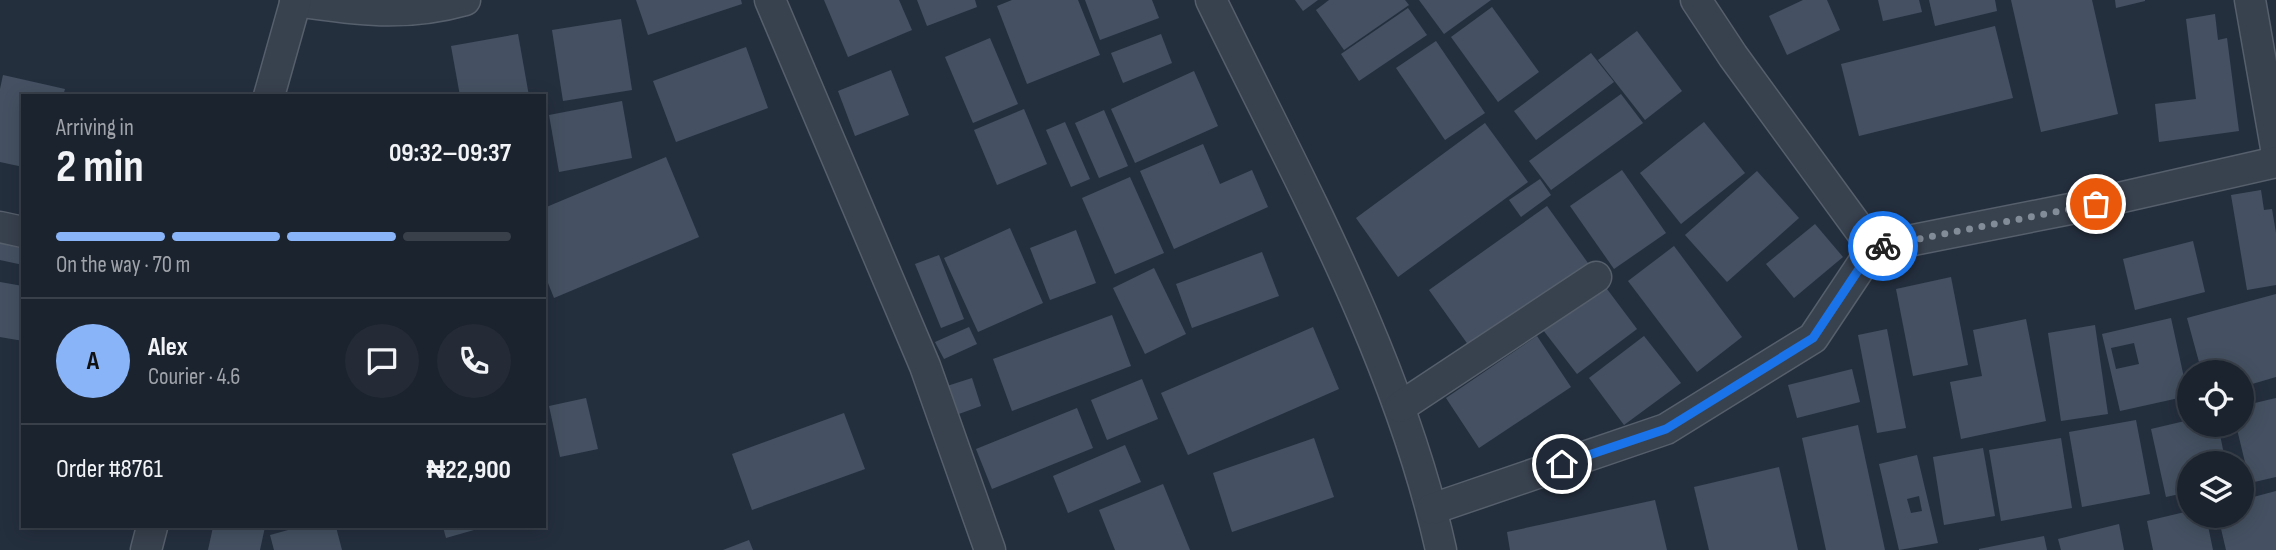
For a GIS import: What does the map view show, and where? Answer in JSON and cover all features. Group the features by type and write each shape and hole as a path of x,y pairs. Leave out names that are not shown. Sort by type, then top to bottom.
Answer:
{"street":[{"path":"270,94 296,1 370,12 434,9 465,0"},
{"path":"770,0 925,366 990,550"},
{"path":"1211,0 1330,246 1400,407 1432,509 1441,550"},
{"path":"1696,0 1733,57 1873,248"},
{"path":"2250,0 2276,148"},
{"path":"1432,509 1666,429 1813,338 1873,248 2070,209 2276,162"},
{"path":"0,227 21,232"},
{"path":"1400,407 1596,277"},
{"path":"146,550 152,528"}],"building":[{"path":"636,0 741,0 742,4 648,35"},
{"path":"824,0 899,0 912,30 848,57"},
{"path":"917,0 975,0 977,7 927,26"},
{"path":"1012,0 1078,0 1100,55 1027,84 997,6"},
{"path":"1085,0 1152,0 1159,18 1100,40"},
{"path":"1295,0 1318,0 1303,11"},
{"path":"1329,0 1405,0 1409,5 1344,50 1316,10"},
{"path":"1419,0 1491,0 1444,34"},
{"path":"1803,0 1827,0 1840,30 1787,55 1769,16"},
{"path":"1878,0 1919,0 1922,12 1883,21"},
{"path":"1929,0 1995,0 1997,11 1935,26"},
{"path":"2011,0 2092,0 2118,114 2041,132"},
{"path":"2115,0 2145,0 2145,1 2116,8"},
{"path":"1492,7 1539,72 1498,102 1451,37"},
{"path":"1408,8 1427,35 1359,81 1341,54"},
{"path":"2215,14 2218,40 2227,38 2239,131 2159,142 2155,104 2196,99 2186,19"},
{"path":"621,19 632,90 563,101 552,30"},
{"path":"1995,26 2013,98 1859,136 1841,64"},
{"path":"1637,31 1682,91 1645,120 1598,60"},
{"path":"518,34 529,94 460,94 451,46"},
{"path":"1161,34 1172,63 1123,83 1111,53"},
{"path":"990,38 1018,104 973,123 945,57"},
{"path":"1436,41 1485,113 1445,140 1396,68"},
{"path":"746,47 768,108 676,142 653,81"},
{"path":"1591,53 1614,82 1536,140 1514,111"},
{"path":"891,70 909,115 855,136 838,91"},
{"path":"1194,71 1218,126 1135,163 1111,109"},
{"path":"3,75 65,89 64,94 21,94 21,167 0,162 0,89"},
{"path":"1621,94 1643,123 1551,190 1529,161"},
{"path":"622,101 632,158 559,172 549,115"},
{"path":"1024,109 1047,164 997,185 974,130"},
{"path":"1104,110 1128,166 1099,178 1075,123"},
{"path":"1065,122 1090,179 1071,187 1046,130"},
{"path":"1704,122 1745,173 1681,224 1640,173"},
{"path":"1485,123 1528,182 1398,277 1356,218"},
{"path":"1203,144 1220,184 1252,170 1268,207 1174,249 1140,171"},
{"path":"666,157 699,237 554,298 546,278 546,207"},
{"path":"1622,170 1666,233 1614,269 1570,206"},
{"path":"1757,171 1799,218 1727,282 1685,235"},
{"path":"1130,177 1164,253 1115,274 1082,198"},
{"path":"1540,179 1551,195 1521,217 1509,200"},
{"path":"2261,190 2264,210 2272,209 2276,233 2276,285 2247,290 2231,195"},
{"path":"1547,206 1593,270 1474,353 1429,290"},
{"path":"1815,224 1843,257 1794,298 1766,264"},
{"path":"1010,228 1043,303 978,332 944,258"},
{"path":"1076,230 1096,283 1050,300 1030,248"},
{"path":"0,240 21,245 21,265 0,260"},
{"path":"2193,241 2205,292 2135,310 2123,259"},
{"path":"1674,246 1742,337 1697,372 1628,281"},
{"path":"1262,252 1279,296 1192,328 1176,284"},
{"path":"939,255 964,319 941,328 915,264"},
{"path":"1154,268 1186,334 1145,354 1113,288"},
{"path":"1951,277 1968,365 1913,376 1896,289"},
{"path":"1601,281 1637,329 1577,374 1540,326"},
{"path":"0,282 21,286 21,341 0,337"},
{"path":"2276,294 2276,377 2254,383 2254,360 2198,360 2187,318"},
{"path":"1112,315 1131,366 1012,411 993,359"},
{"path":"2171,318 2180,360 2177,360 2177,398 2120,411 2102,334","holes":["2134,343 2139,364 2116,369 2111,348"]},
{"path":"2026,319 2046,421 1961,439 1950,382 1982,376 1973,330"},
{"path":"2095,325 2108,414 2061,421 2048,333"},
{"path":"969,327 977,344 944,359 935,342"},
{"path":"1313,327 1339,389 1188,455 1161,393"},
{"path":"1887,329 1906,428 1877,433 1858,335"},
{"path":"1537,336 1571,387 1479,448 1446,398"},
{"path":"1644,336 1681,383 1624,425 1589,378"},
{"path":"1852,369 1860,402 1797,418 1788,385"},
{"path":"972,378 981,406 956,415 947,386"},
{"path":"1142,379 1158,419 1107,440 1091,400"},
{"path":"586,398 598,449 560,457 549,406"},
{"path":"2276,398 2276,477 2254,482 2254,451 2242,451 2239,437 2254,437 2254,403"},
{"path":"1077,408 1093,448 992,489 976,449"},
{"path":"844,413 865,469 752,510 732,454"},
{"path":"2136,420 2150,494 2082,507 2069,432"},
{"path":"2177,423 2177,437 2220,437 2223,451 2177,451 2177,495 2166,497 2151,429"},
{"path":"1858,425 1885,550 1826,550 1802,438"},
{"path":"1314,438 1334,497 1232,532 1213,473"},
{"path":"2061,438 2072,508 2001,521 1989,450"},
{"path":"1125,445 1141,482 1068,513 1053,476"},
{"path":"1983,448 1995,516 1944,525 1933,457"},
{"path":"1917,455 1938,543 1899,550 1879,464","holes":["1919,496 1922,511 1911,513 1907,499"]},
{"path":"1779,467 1798,550 1709,550 1694,487"},
{"path":"1163,484 1190,550 1115,550 1099,510"},
{"path":"2276,491 2276,550 2226,550 2221,528 2254,528 2254,497"},
{"path":"1655,500 1667,550 1510,550 1507,532"},
{"path":"2177,514 2177,528 2208,528 2213,550 2153,550 2147,521"},
{"path":"2119,524 2124,550 2061,550 2058,539"},
{"path":"213,528 265,528 260,550 208,550"},
{"path":"295,528 336,528 342,550 274,550 270,535"},
{"path":"443,528 481,528 446,538"},
{"path":"2044,536 2047,550 1979,550 1979,549"},
{"path":"749,540 753,550 723,550"}],"way so far":[{"path":"1883,246 2096,204"}],"route":[{"path":"1562,464 1666,429 1813,338 1873,248 1883,246"}]}
